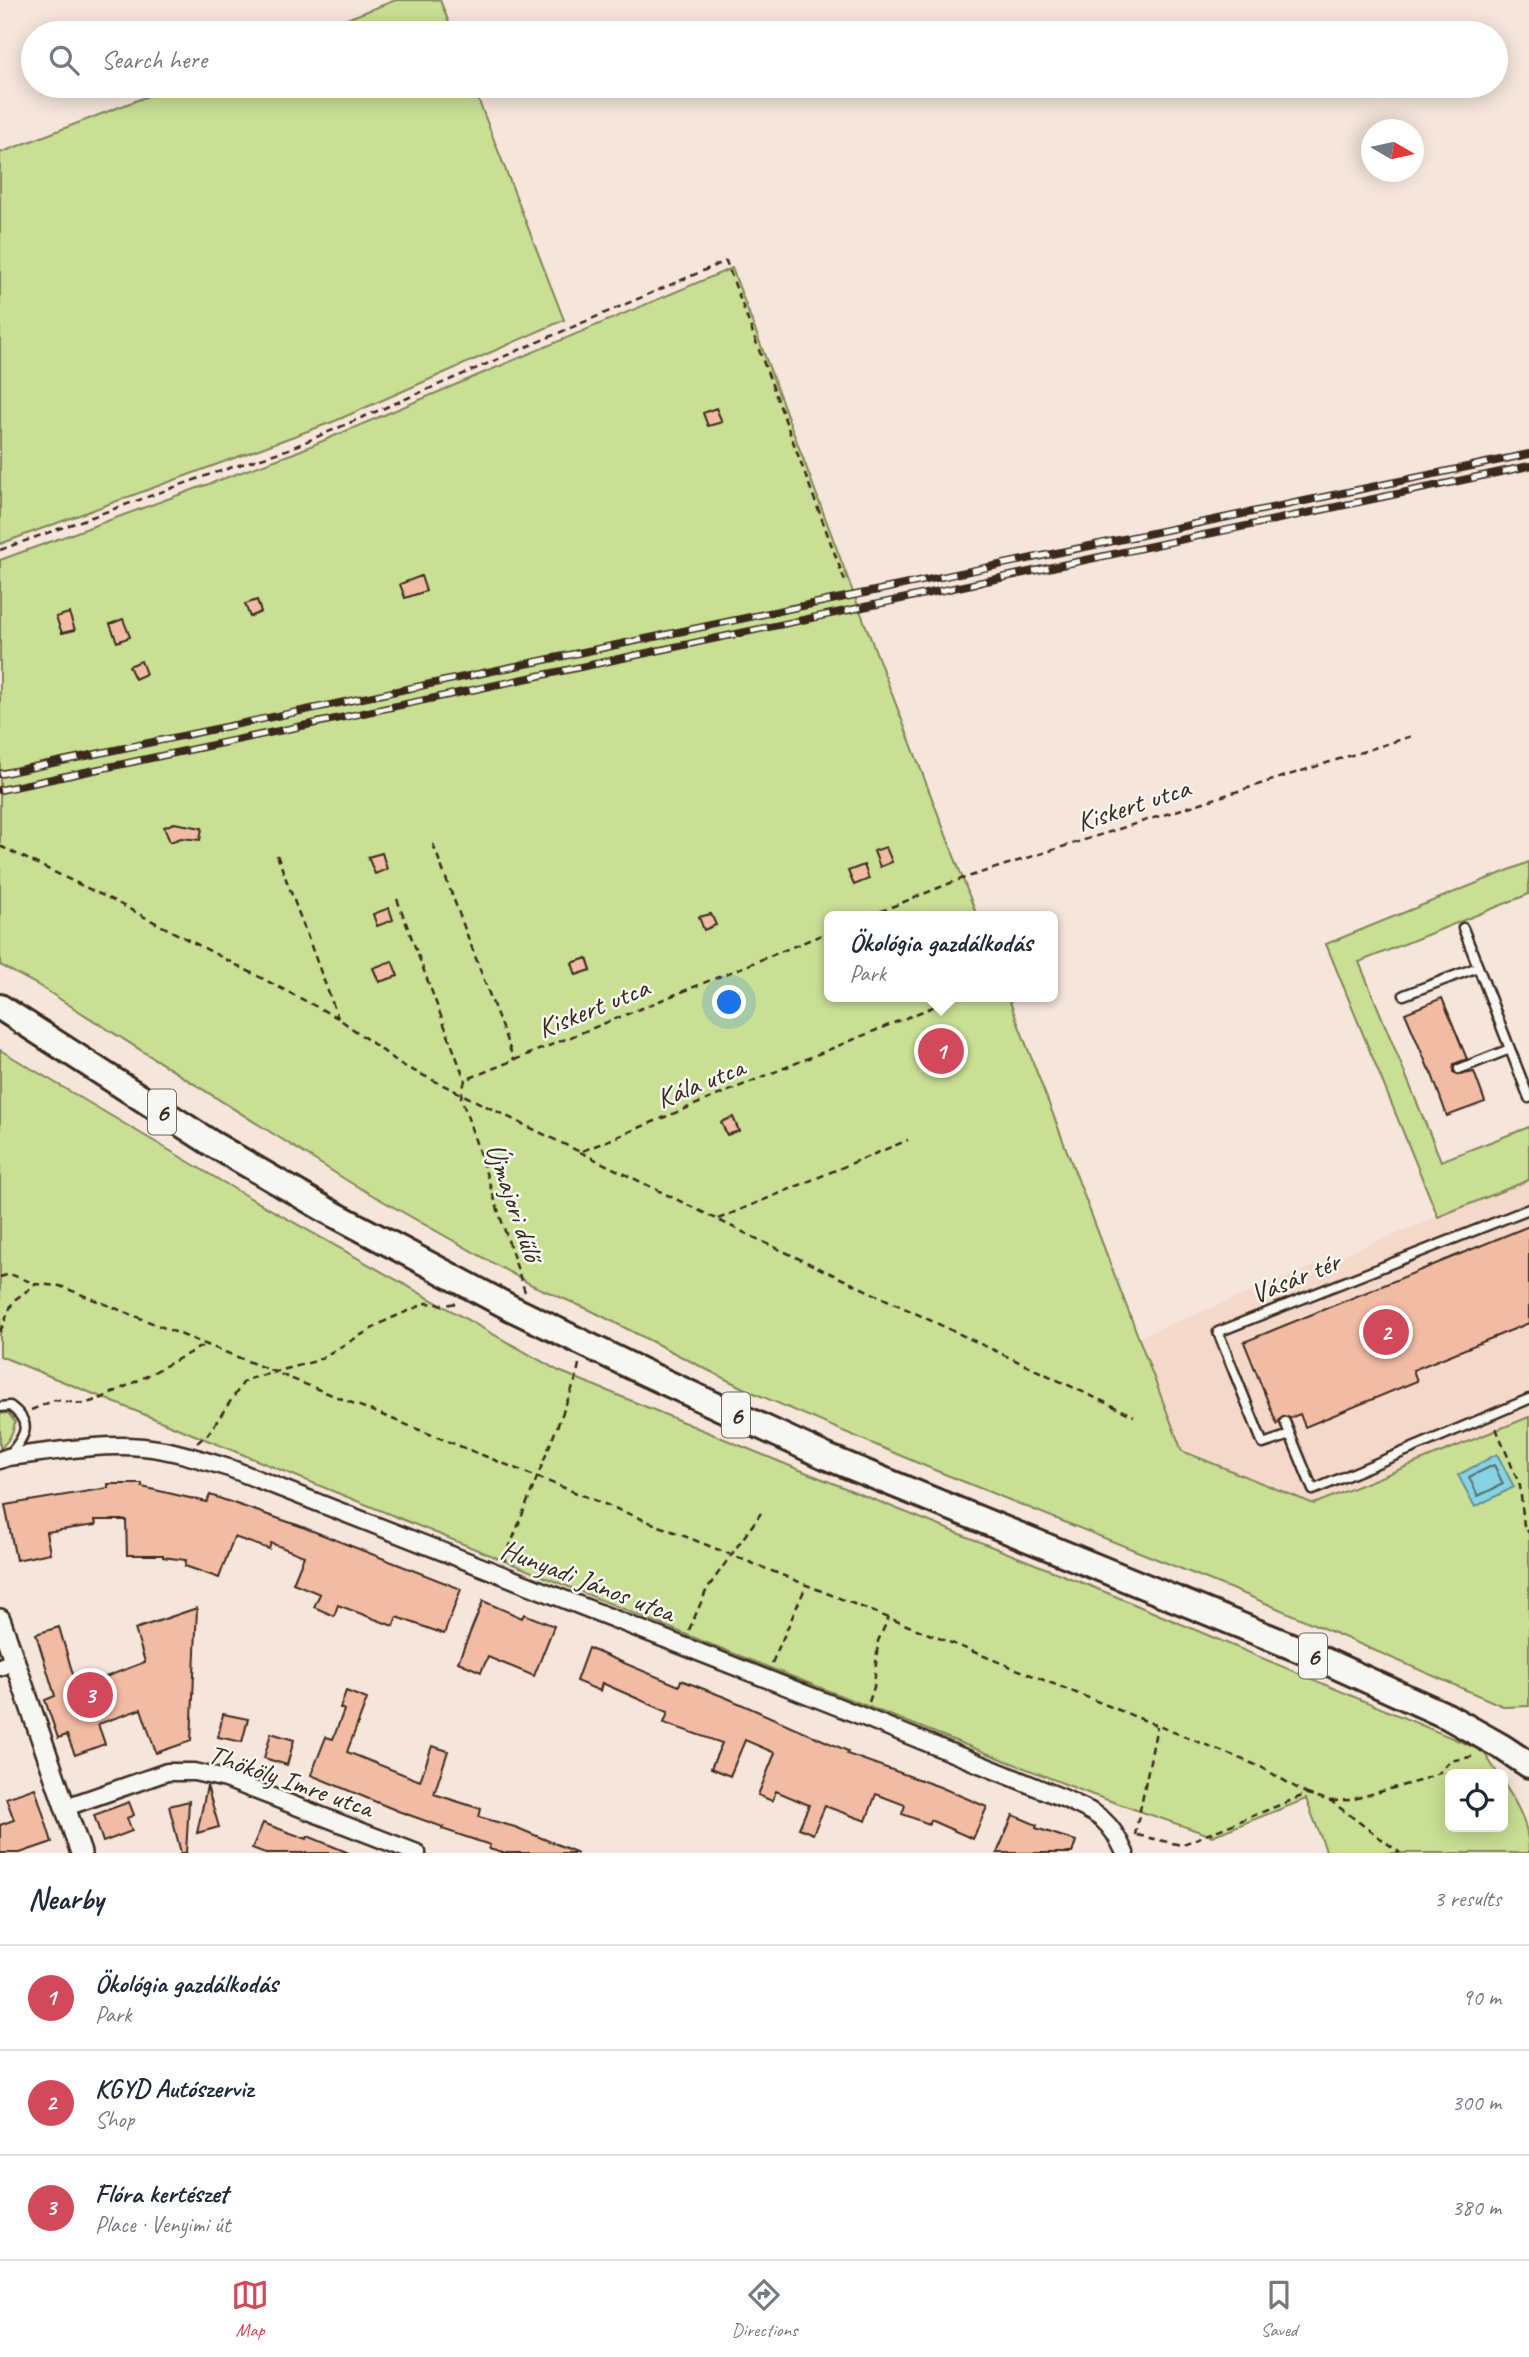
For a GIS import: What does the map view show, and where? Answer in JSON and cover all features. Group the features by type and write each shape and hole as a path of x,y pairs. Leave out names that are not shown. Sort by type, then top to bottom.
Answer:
{"main road":[{"name":"6","path":"0,1007 211,1143 328,1210 535,1320 827,1457 1303,1651 1466,1726 1529,1765"},
{"name":"6","path":"1466,1726 1529,1745"}],"street":[{"name":"Hunyadi János utca","path":"4,1458 142,1447 184,1454 232,1469 859,1715 1085,1808 1096,1813 1115,1831 1125,1853"},
{"path":"0,1619 7,1664 66,1807 81,1853"},
{"name":"Thököly Imre utca","path":"66,1807 167,1772 194,1772 226,1779 417,1853"}],"lane":[{"path":"1463,928 1510,1049 1525,1077 1529,1098"},
{"path":"1404,995 1478,967"},
{"path":"1459,1069 1510,1049"},
{"name":"Vásár tér","path":"1290,1435 1263,1444 1218,1332 1529,1209"},
{"path":"1284,1422 1313,1490 1529,1399"},
{"path":"0,1407 10,1406 21,1414 25,1425 24,1436 4,1458"}],"path":[{"path":"0,550 211,474 289,449 726,261 846,584"},
{"name":"Kiskert utca","path":"881,911 958,880 1412,736"},
{"path":"433,844 514,1060"},
{"path":"0,846 114,901 338,1018 402,1065 461,1095 1134,1416"},
{"path":"277,855 338,1018"},
{"path":"397,899 464,1080 461,1095"},
{"name":"Kiskert utca","path":"464,1080 824,934"},
{"name":"Kála utca","path":"580,1152 945,1002"},
{"name":"Újmajori dűlő","path":"461,1095 535,1320"},
{"path":"718,1219 908,1140"},
{"path":"0,1277 10,1274 36,1284 60,1286 1261,1767 1307,1794 1331,1801 1350,1800 1419,1781 1439,1773 1450,1761 1462,1757 1483,1757"},
{"path":"0,1332 13,1301 36,1284"},
{"path":"184,1454 208,1434 245,1380 316,1361 387,1320 426,1303 446,1304 486,1295"},
{"path":"499,1574 576,1379 583,1343"},
{"path":"21,1414 55,1400 84,1404 102,1398 204,1345"},
{"path":"1491,1415 1520,1486 1524,1526 1529,1533"},
{"path":"683,1646 707,1590 761,1513"},
{"path":"766,1679 806,1585"},
{"path":"859,1715 870,1701 874,1687 878,1641 889,1617"},
{"path":"1137,1835 1157,1725"},
{"path":"1115,1831 1181,1845 1307,1794"},
{"path":"1331,1801 1400,1853"}],"shaded area":[{"path":"1529,1180 1529,1417 1314,1504 1181,1451 1139,1337"}],"green space":[{"path":"396,0 440,0 448,21 341,21"},
{"path":"143,98 478,98 564,320 335,421 0,544 0,153"},
{"path":"732,268 975,911 824,911 824,1002 1010,1002 1182,1451 1314,1504 1529,1417 1529,1706 1505,1707 1249,1596 932,1469 747,1390 590,1310 532,1285 351,1183 36,984 0,965 0,560 294,453"},
{"path":"1529,862 1529,894 1359,962 1441,1161 1529,1127 1529,1180 1438,1217 1326,944"},
{"path":"0,1050 243,1194 559,1371 1110,1594 1483,1751 1495,1769 1445,1769 1445,1832 1508,1832 1508,1790 1522,1816 1529,1853 1327,1853 1306,1799 1212,1836 1093,1795 702,1641 0,1356"},
{"path":"8,1413 15,1422 10,1437 0,1449 0,1414"}],"water":[{"path":"1497,1454 1514,1487 1475,1507 1458,1475"}],"building":[{"path":"716,408 722,422 708,426 703,413"},
{"path":"421,576 426,591 405,598 400,584"},
{"path":"257,600 261,612 250,617 245,604"},
{"path":"69,613 75,630 62,633 56,617"},
{"path":"123,619 130,637 117,642 110,624"},
{"path":"141,661 146,674 135,679 129,666"},
{"path":"174,823 202,828 200,840 181,838 170,842 164,827"},
{"path":"886,847 892,862 880,867 874,851"},
{"path":"382,853 387,869 375,874 368,857"},
{"path":"864,865 869,879 854,885 848,871"},
{"path":"389,908 393,920 377,926 373,914"},
{"path":"711,914 716,925 704,930 699,917"},
{"path":"587,958 591,970 576,975 572,963"},
{"path":"392,961 398,976 379,982 373,968"},
{"path":"1442,998 1467,1059 1454,1064 1453,1072 1459,1075 1474,1072 1485,1102 1447,1116 1405,1013"},
{"path":"733,1117 739,1131 727,1135 721,1122"},
{"path":"1529,1226 1529,1323 1413,1370 1417,1381 1305,1427 1300,1414 1290,1418 1283,1416 1277,1424 1244,1342"},
{"path":"108,1484 142,1484 142,1487 207,1502 210,1495 300,1526 461,1589 444,1634 397,1617 393,1626 338,1605 334,1616 314,1607 320,1594 293,1583 304,1556 271,1543 269,1549 234,1537 219,1578 185,1566 186,1560 163,1555 127,1555 126,1520 95,1520 96,1525 46,1532 50,1553 16,1560 5,1505 108,1488"},
{"path":"483,1601 522,1618 524,1614 554,1626 534,1676 488,1657 481,1672 458,1662"},
{"path":"197,1608 191,1741 156,1753 141,1709 98,1724 105,1744 75,1755 67,1735 58,1738 45,1700 55,1696 36,1634 59,1627 77,1688 145,1662 135,1629"},
{"path":"588,1648 679,1686 681,1680 727,1698 848,1751 847,1754 987,1807 973,1839 930,1820 929,1824 902,1814 905,1805 876,1794 866,1821 825,1806 813,1834 799,1828 809,1805 776,1791 772,1801 758,1795 775,1753 745,1740 730,1776 711,1768 722,1743 664,1723 668,1712 602,1683 600,1691 576,1681"},
{"path":"346,1691 367,1699 347,1752 420,1781 432,1746 448,1751 434,1794 481,1809 479,1817 515,1827 578,1853 503,1853 489,1849 490,1845 442,1829 443,1827 311,1775 326,1737 333,1739 344,1710 340,1708"},
{"path":"223,1714 248,1719 242,1742 218,1737"},
{"path":"271,1733 294,1740 287,1765 264,1758"},
{"path":"207,1786 219,1827 197,1833"},
{"path":"35,1788 52,1842 20,1853 0,1853 0,1825 14,1820 6,1798"},
{"path":"189,1801 186,1853 181,1853 169,1806"},
{"path":"129,1802 134,1815 127,1818 132,1831 103,1842 94,1815"},
{"path":"1013,1815 1037,1825 1036,1828 1076,1841 1072,1853 997,1853"},
{"path":"263,1823 307,1839 308,1836 349,1853 265,1853 252,1848"}],"railway":[{"path":"0,774 1529,454"},
{"path":"0,790 1529,466"}],"place":[{"name":"Ökológia gazdálkodás","path":"941,1051"},
{"name":"KGYD Autószerviz","path":"1386,1332"},
{"name":"Flóra kertészet","path":"90,1695"}]}
